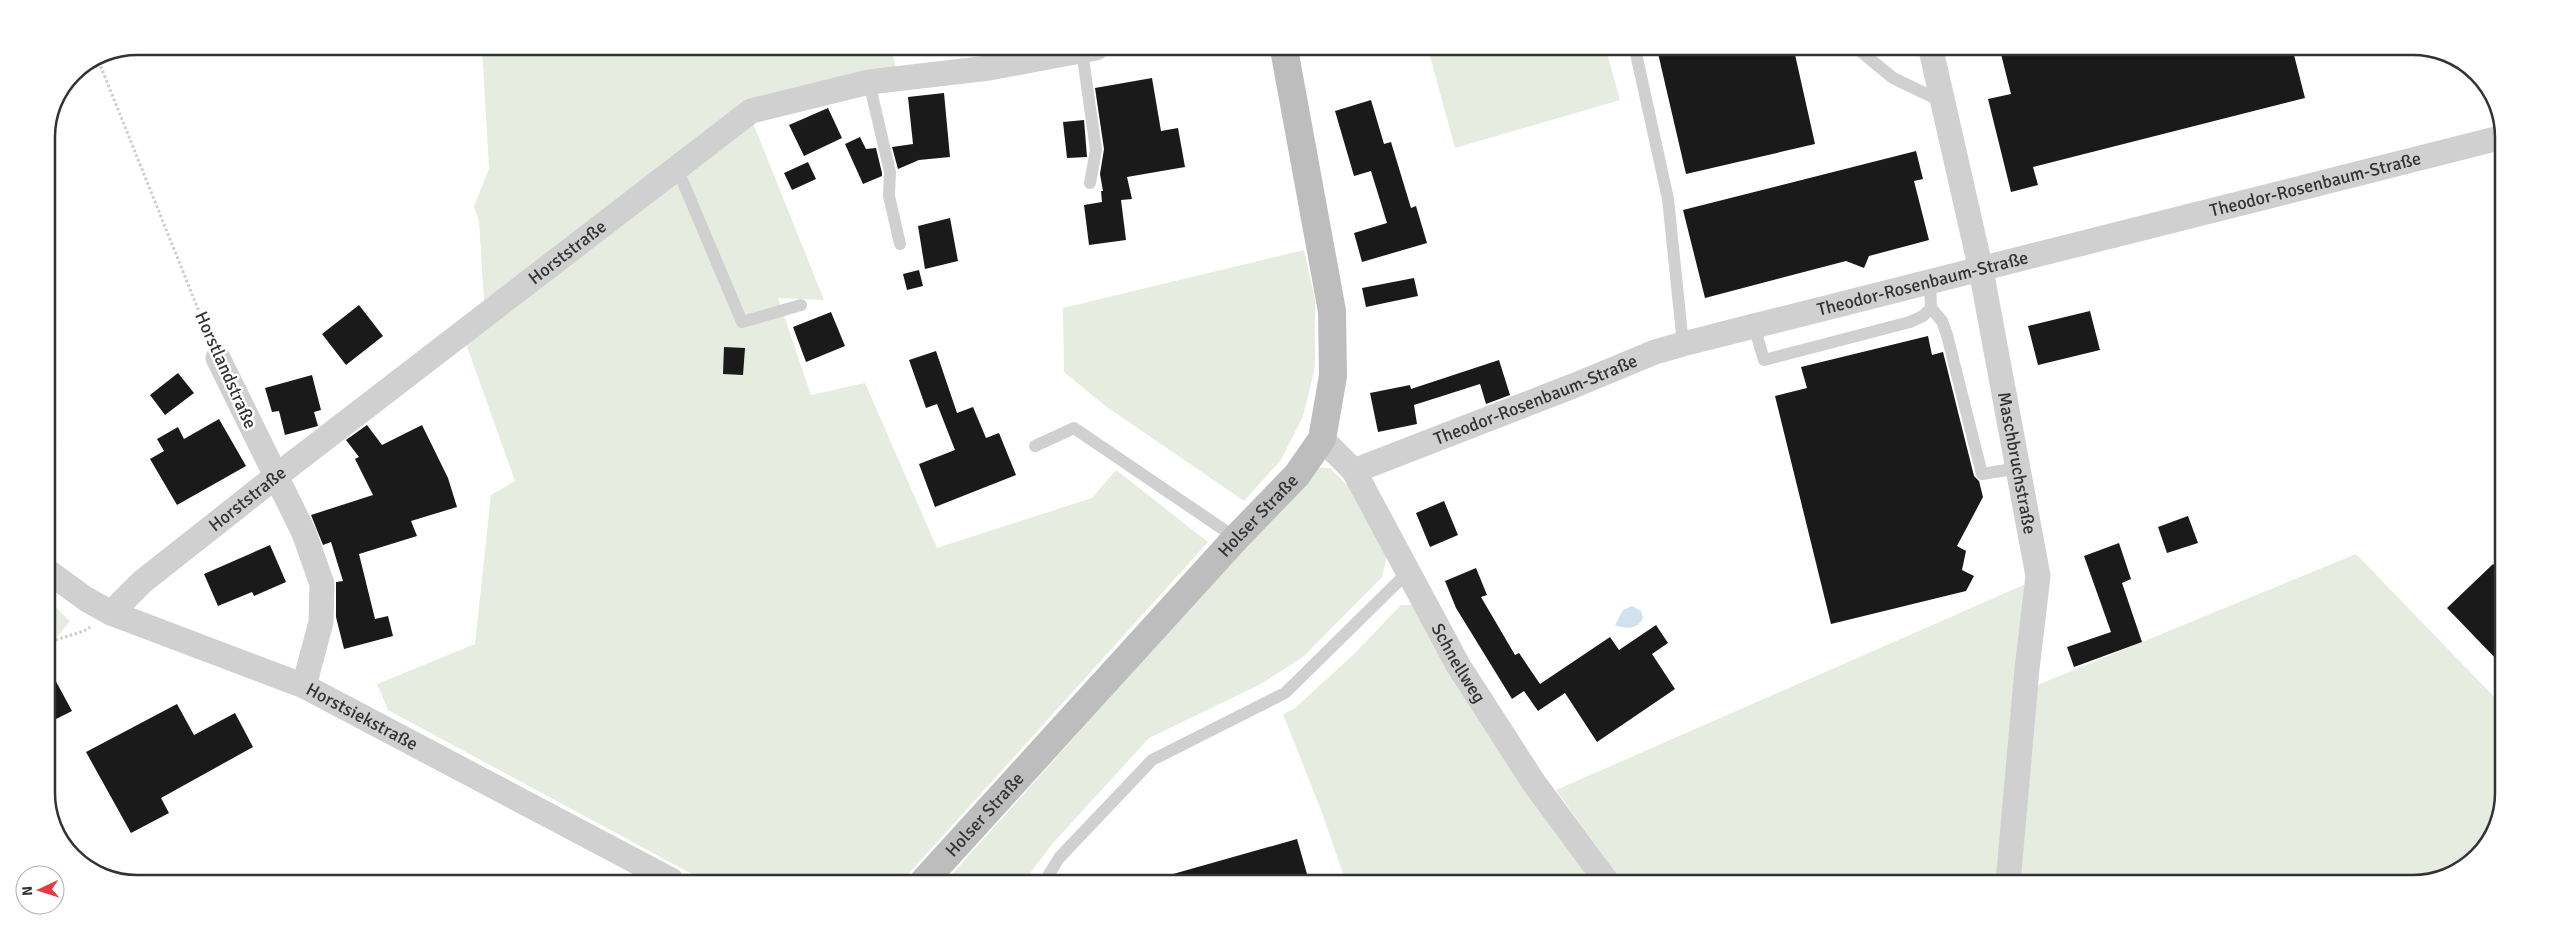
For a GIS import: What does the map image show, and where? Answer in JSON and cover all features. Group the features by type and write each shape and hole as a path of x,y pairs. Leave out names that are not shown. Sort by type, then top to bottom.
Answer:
{"main road":[{"name":"Holser Straße","path":"929,875 1236,538 1297,475 1322,439 1333,376 1332,311 1285,55"}],"street":[{"name":"Horststraße","path":"112,613 142,582 275,477 751,111 869,82 988,68 1061,55"},
{"name":"Maschbruchstraße","path":"1932,55 1981,270 2038,576 2027,669 2009,875"},
{"name":"Theodor-Rosenbaum-Straße","path":"1354,472 1655,352 1981,270 2066,246 2495,139"},
{"name":"Horstlandstraße","path":"218,358 304,533 322,584 321,622 304,686"},
{"name":"Schnellweg","path":"1322,439 1354,472 1409,571 1458,666 1534,783 1602,875"},
{"name":"Horstsiekstraße","path":"55,577 86,600 112,613 304,686 662,875"}],"lane":[{"path":"1089,55 1096,150 1090,183"},
{"path":"1636,55 1668,199 1683,344"},
{"path":"1865,55 1893,78 1943,102"},
{"path":"869,82 890,172 889,196 900,244"},
{"path":"677,168 742,322 801,305"},
{"path":"1754,326 1764,360 1910,322 1923,316 1930,308 1930,282"},
{"path":"1930,308 1942,321 1947,335 1982,474 2019,468"},
{"path":"1036,446 1074,428 1236,538"},
{"path":"1049,875 1059,858 1152,760 1285,693 1409,571"}],"path":[{"name":"Horstlandstraße","path":"100,64 218,358"},
{"path":"55,640 84,631 112,613"}],"shaded area":[{"path":"482,55 893,55 896,68 745,100 484,301 479,221 474,207 489,168"},
{"path":"1430,55 1608,55 1620,100 1455,148"},
{"path":"751,118 824,300 778,298 811,395 865,383 937,548 1092,498 1116,470 1208,542 907,875 694,875 388,710 377,684 475,644 491,495 515,481 464,338"},
{"path":"1304,250 1315,300 1315,367 1303,416 1281,460 1244,501 1104,405 1064,372 1063,308"},
{"path":"1315,468 1330,468 1351,489 1387,555 1382,577 1303,657 1259,685 1149,738 1053,843 1029,875 951,875"},
{"path":"2356,554 2495,698 2495,793 2491,819 2478,843 2463,858 2439,871 2413,875 2018,875 2030,688"},
{"path":"2028,583 2002,875 1617,875 1556,790"},
{"path":"1401,605 1412,605 1590,875 1344,875 1321,810 1283,714 1294,709 1353,655"},
{"path":"55,607 70,621 55,638"}],"water":[{"path":"1632,606 1641,611 1643,618 1641,622 1631,628 1615,625 1623,610"}],"building":[{"path":"1658,55 1795,55 1815,144 1686,174"},
{"path":"2001,55 2294,55 2305,98 2033,167 2038,185 2011,192 1988,99 2011,94"},
{"path":"1152,78 1161,131 1178,128 1185,167 1127,177 1132,199 1121,200 1126,240 1089,245 1084,205 1102,202 1101,191 1103,191 1100,174 1104,149 1095,88"},
{"path":"944,93 950,157 919,160 898,169 892,147 913,144 908,97"},
{"path":"1371,100 1384,144 1391,142 1411,208 1416,206 1427,243 1362,262 1354,233 1387,223 1371,171 1354,176 1335,111"},
{"path":"828,108 842,138 804,156 789,125"},
{"path":"1084,120 1087,157 1067,158 1063,122"},
{"path":"860,137 866,149 876,148 882,173 882,176 863,184 845,144"},
{"path":"1916,151 1923,179 1914,181 1929,240 1869,256 1864,268 1846,261 1705,298 1683,210"},
{"path":"808,162 816,179 792,190 784,173"},
{"path":"950,218 958,261 925,269 918,226"},
{"path":"919,270 923,286 907,290 903,274"},
{"path":"1414,278 1418,296 1366,307 1362,288"},
{"path":"359,305 383,336 346,365 322,334"},
{"path":"2090,311 2100,350 2038,365 2028,326"},
{"path":"831,312 845,346 806,362 793,327"},
{"path":"1928,336 1932,355 1943,352 1974,476 1979,481 1983,497 1957,546 1966,551 1962,570 1974,576 1966,591 1831,624 1775,396 1807,388 1801,367"},
{"path":"724,347 745,348 743,375 723,374"},
{"path":"936,351 957,413 973,407 986,438 999,433 1016,475 935,507 919,464 955,450 937,404 926,408 909,360"},
{"path":"1499,360 1510,395 1486,404 1480,384 1414,405 1417,424 1378,432 1370,393 1410,385 1411,389"},
{"path":"178,373 194,393 165,415 150,395"},
{"path":"312,375 321,410 314,412 318,426 285,435 279,411 272,412 265,388"},
{"path":"219,419 246,466 177,505 150,459 164,451 157,439 178,427 184,439"},
{"path":"367,425 382,445 422,425 448,478 457,507 411,521 417,536 359,554 375,619 388,616 393,636 344,649 336,617 336,582 343,581 331,542 323,545 311,515 373,495 355,459 359,457 346,440"},
{"path":"1444,501 1458,535 1430,547 1416,513"},
{"path":"2188,516 2198,543 2167,553 2158,527"},
{"path":"2119,543 2131,579 2122,583 2142,642 2074,667 2067,647 2111,632 2084,556"},
{"path":"270,545 286,582 254,596 252,592 218,606 204,574"},
{"path":"2493,564 2495,566 2495,658 2447,608"},
{"path":"1476,568 1487,595 1481,597 1515,655 1519,653 1540,684 1610,637 1619,650 1656,625 1668,643 1652,654 1675,689 1597,742 1565,693 1538,711 1524,691 1512,699 1456,608 1445,581"},
{"path":"55,680 72,711 55,720"},
{"path":"177,704 194,735 235,713 253,747 161,798 169,813 131,833 86,752"},
{"path":"1297,839 1307,875 1170,875"}]}
